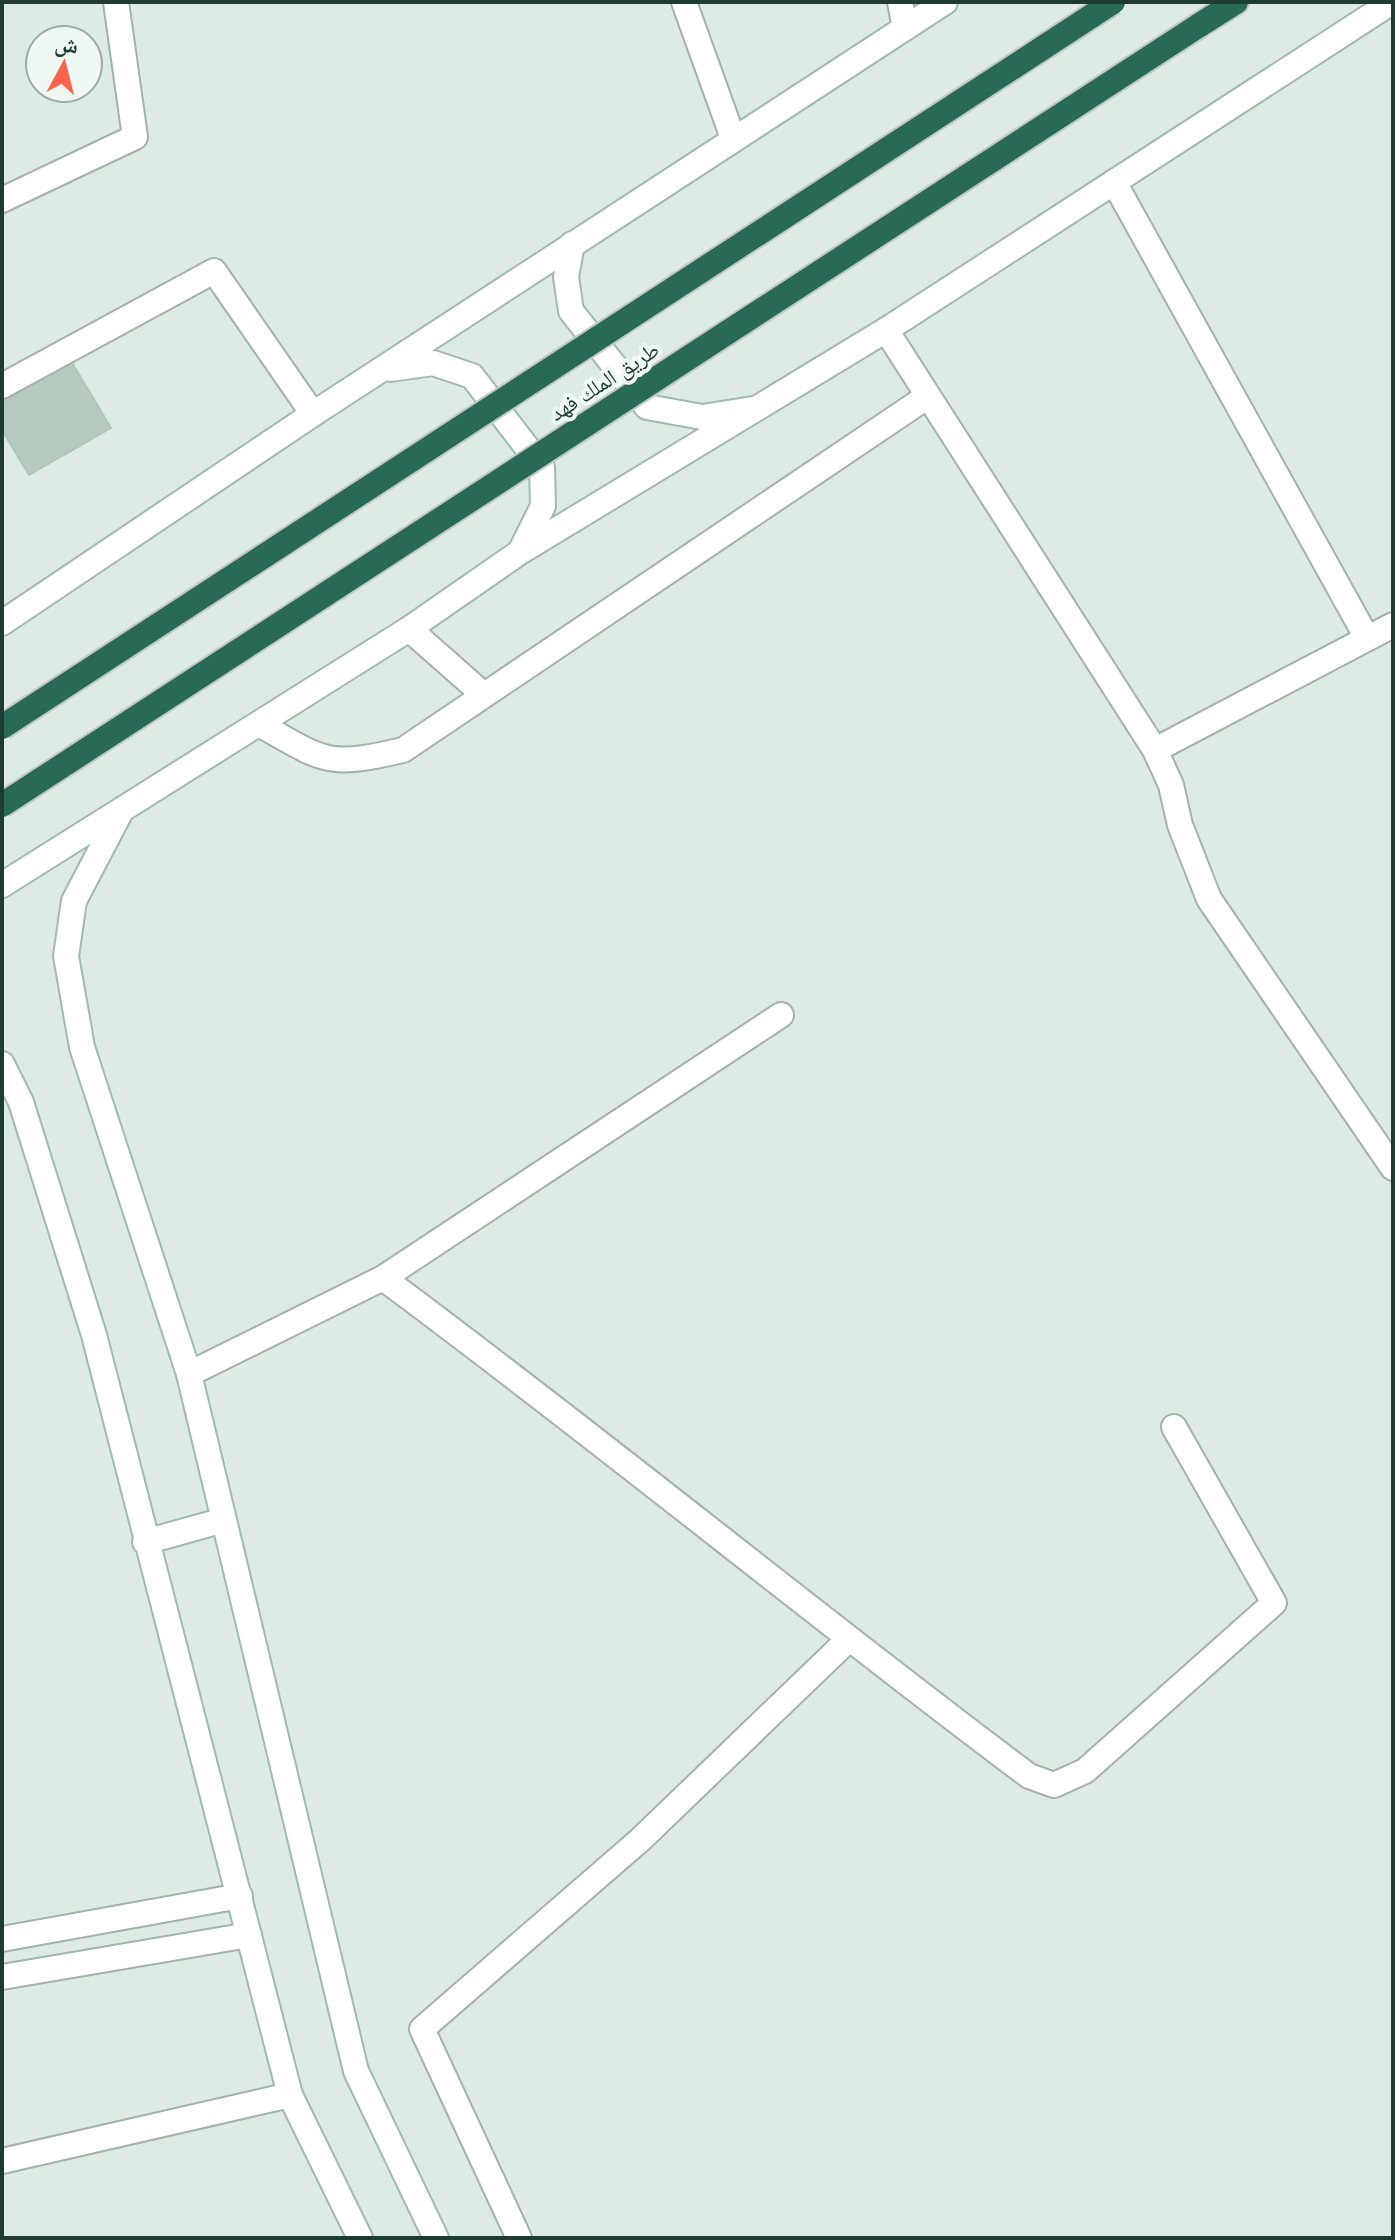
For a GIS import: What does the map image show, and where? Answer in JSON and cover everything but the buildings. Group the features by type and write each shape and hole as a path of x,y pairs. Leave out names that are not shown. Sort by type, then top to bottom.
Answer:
{"highway":[{"name":"طريق الملك فهد","path":"2,727 1113,2"},
{"name":"طريق الملك فهد","path":"2,805 1236,2"}],"street":[{"path":"2,200 135,137 116,2"},
{"path":"684,2 733,138"},
{"path":"900,2 905,28"},
{"path":"2,623 313,414 945,2"},
{"path":"2,885 409,629 520,552 763,408 886,330 1392,2"},
{"path":"1114,182 1367,638"},
{"path":"572,244 566,277 571,311 647,407 702,417 763,408"},
{"path":"2,386 214,271 313,414"},
{"path":"886,330 1155,750 1171,785 1180,825 1209,899 1393,1168"},
{"path":"381,370 433,363 472,376 542,467 543,506 520,552"},
{"path":"259,724 323,760 359,761 403,750 928,396"},
{"path":"1155,750 1393,625"},
{"path":"409,629 484,695"},
{"path":"122,810 74,901 66,956 82,1047 189,1374 356,2071 436,2238"},
{"path":"189,1374 383,1278 781,1015"},
{"path":"2,1064 21,1102 94,1335 290,2095 360,2238"},
{"path":"383,1278 530,1387 848,1640 1029,1776 1054,1785 1085,1771 1274,1603 1174,1427"},
{"path":"145,1542 224,1520"},
{"path":"519,2238 422,2029 640,1840 848,1640"},
{"path":"2,1939 240,1896"},
{"path":"2,1977 249,1935"},
{"path":"2,2161 290,2095"}]}
